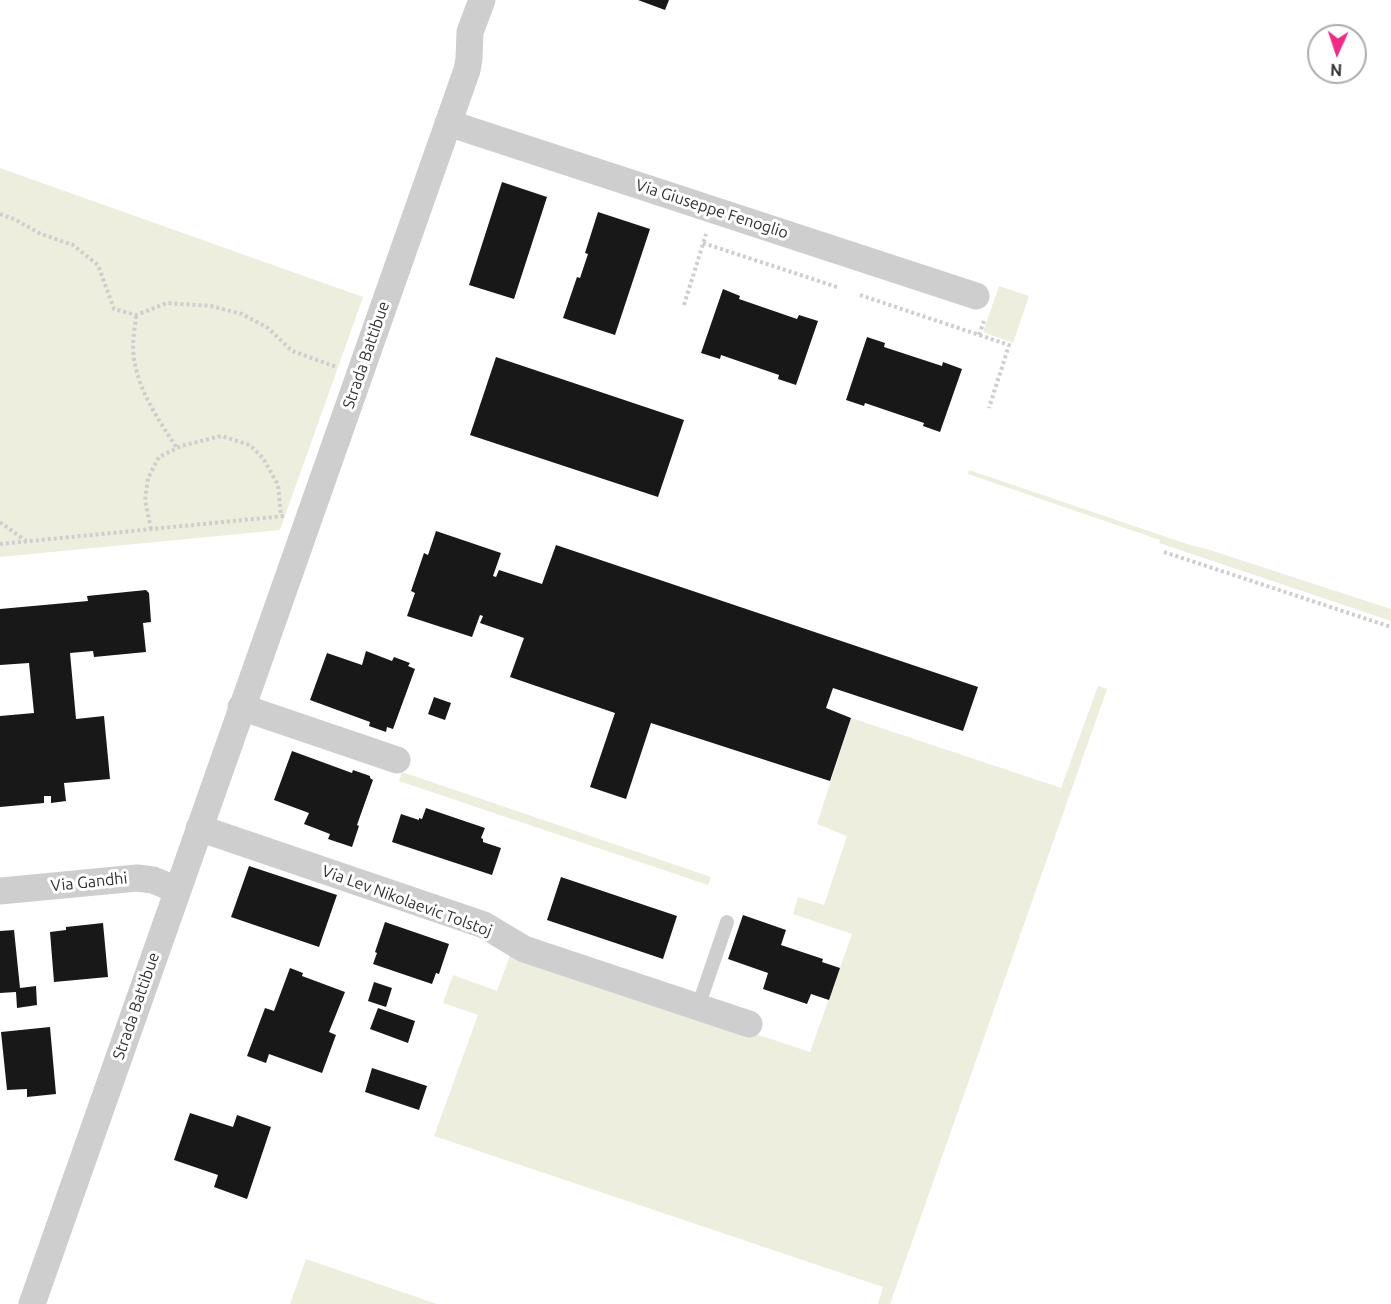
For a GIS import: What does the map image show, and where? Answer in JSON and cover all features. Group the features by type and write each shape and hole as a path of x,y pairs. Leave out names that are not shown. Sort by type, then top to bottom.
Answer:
{"street":[{"name":"Strada Battibue","path":"32,1304 448,123 466,70 469,59 470,32 482,0"},
{"name":"Via Giuseppe Fenoglio","path":"448,123 976,296"},
{"path":"242,707 397,760"},
{"name":"Via Lev Nikolaevic Tolstoj","path":"199,828 484,925 517,946 749,1024"},
{"name":"Via Gandhi","path":"0,891 137,878 153,880 177,890"}],"lane":[{"path":"698,1007 727,922"}],"path":[{"path":"0,214 41,234 73,244 98,265 114,309 136,315 167,303 211,306 242,314 268,328 292,351 359,375"},
{"path":"703,243 837,287"},
{"path":"860,295 1009,345 988,408"},
{"path":"136,315 133,349 142,386 153,411 177,448"},
{"path":"151,529 145,500 148,478 159,457 177,448 221,435 250,445 263,458 278,485 281,516"},
{"path":"0,544 281,516 308,518"},
{"path":"0,522 27,541"},
{"path":"1164,552 1391,627"}],"green space":[{"path":"0,168 363,297 280,530 0,557"},
{"path":"999,286 1029,296 1013,343 983,332"},
{"path":"969,470 1187,544 1391,609 1391,621 1159,543 1160,540 968,474"},
{"path":"1098,686 1107,689 890,1304 878,1304 883,1287 434,1136 478,1015 443,1003 453,975 497,991 511,953 810,1052 852,934 793,914 798,897 824,905 847,836 817,824 851,718 1061,788"},
{"path":"402,772 711,877 708,885 399,781"},
{"path":"306,1259 437,1304 290,1304"}],"building":[{"path":"638,0 669,0 665,10"},
{"path":"502,182 547,197 514,299 469,285"},
{"path":"598,212 650,229 615,335 563,318 577,277 580,278 588,254 585,253"},
{"path":"723,289 740,296 739,299 797,319 799,315 818,321 796,385 778,379 779,375 721,355 720,359 701,353"},
{"path":"867,337 885,343 884,347 942,366 943,362 962,369 940,432 923,426 924,423 865,403 864,406 846,400"},
{"path":"496,357 684,420 658,497 470,435"},
{"path":"436,531 501,553 493,576 496,577 499,570 542,584 556,545 978,687 963,731 833,688 826,708 851,718 830,781 651,723 626,799 590,787 615,713 510,677 524,638 480,623 483,616 480,615 472,637 407,616 415,593 411,591 424,553 428,555"},
{"path":"146,590 149,593 151,622 143,623 146,652 94,657 93,651 70,653 76,719 104,716 110,779 64,783 66,801 51,803 51,796 44,796 44,803 0,807 0,716 34,713 29,663 0,665 0,609 88,601 87,596"},
{"path":"366,651 392,661 394,657 410,663 408,666 415,669 393,729 387,727 386,732 369,726 370,722 310,700 327,653 362,665"},
{"path":"434,697 451,703 445,720 428,714"},
{"path":"292,751 352,773 353,770 370,776 373,780 357,825 359,826 352,847 328,839 330,834 304,824 309,813 274,800"},
{"path":"426,808 485,828 481,838 483,842 501,848 492,875 392,842 401,814 419,820 419,818 422,819"},
{"path":"249,866 337,895 319,947 231,917"},
{"path":"561,877 677,916 663,959 547,920"},
{"path":"743,915 786,930 781,945 823,959 822,962 840,968 829,1000 811,994 807,1004 763,989 768,973 728,959"},
{"path":"385,922 449,944 439,974 436,973 432,984 373,964"},
{"path":"103,923 108,977 54,982 50,932 66,930 66,927"},
{"path":"14,930 20,988 36,986 37,1005 17,1008 16,992 0,993 0,931"},
{"path":"290,968 303,973 302,976 345,992 329,1032 336,1035 322,1073 269,1054 266,1063 247,1056 265,1008 274,1011"},
{"path":"374,982 392,988 386,1007 368,1001"},
{"path":"378,1008 415,1021 408,1043 370,1029"},
{"path":"50,1027 56,1094 27,1097 27,1089 7,1090 1,1032"},
{"path":"372,1068 427,1086 419,1110 365,1092"},
{"path":"190,1113 233,1127 237,1115 271,1127 247,1199 214,1187 218,1175 174,1160"}]}
